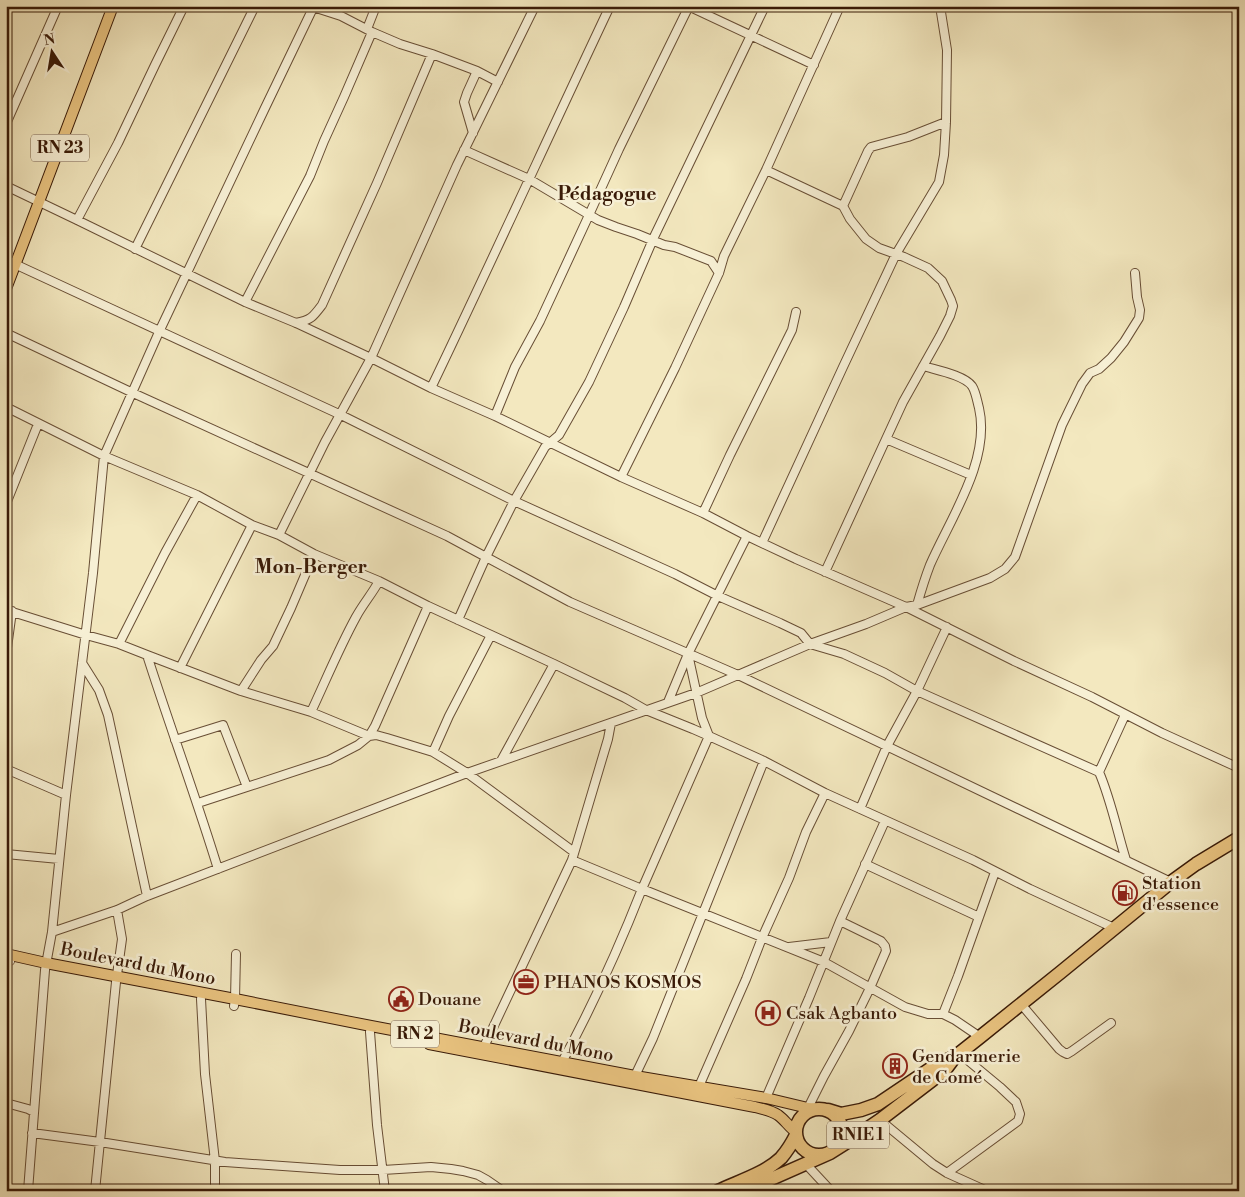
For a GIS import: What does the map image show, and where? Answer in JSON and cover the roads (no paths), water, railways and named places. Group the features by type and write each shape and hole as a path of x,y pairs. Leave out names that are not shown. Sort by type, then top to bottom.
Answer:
{"highway":[{"name":"RNIE 1","path":"744,1191 830,1153 880,1120 944,1070 958,1054 1170,882 1239,838"},
{"name":"RNIE 1","path":"826,1110 841,1114 878,1104 936,1065 958,1054"},
{"path":"718,1191 758,1173 772,1164 784,1153 796,1133 800,1119 810,1110 826,1110 834,1114 838,1118 843,1131 840,1143 836,1149 823,1155 810,1154 800,1146 796,1133"}],"main road":[{"name":"RN 23","path":"6,289 11,262 40,202 113,6"},
{"name":"Boulevard du Mono","path":"7,959 361,1024 482,1051"},
{"name":"Boulevard du Mono","path":"116,980 201,999 234,1002 370,1032 697,1091 766,1098 808,1108 826,1110"},
{"name":"Boulevard du Mono","path":"697,1091 773,1112 779,1115 796,1133"}],"street":[{"path":"6,124 58,6"},
{"path":"77,220 118,143 184,6"},
{"path":"135,249 254,6"},
{"path":"245,302 310,176 344,97 376,6"},
{"path":"279,535 325,442 371,358 464,150 535,6"},
{"path":"431,388 610,6"},
{"path":"495,416 515,367 540,321 618,149 688,6 814,64"},
{"path":"458,620 514,501 545,447 559,435 589,382 653,240 765,6"},
{"path":"621,477 720,273 724,256 766,170 840,6"},
{"path":"762,543 896,254 939,182 944,155 946,122 947,50 940,6"},
{"path":"28,1191 45,966 52,932 66,795 86,635 104,456 159,332 312,7 341,16 400,44 477,71 498,82"},
{"path":"296,324 307,321 314,316 322,305 432,54"},
{"path":"473,133 464,102 477,71"},
{"path":"843,206 871,147 908,137 946,122"},
{"path":"464,150 529,178 589,215 616,228 711,261 720,273"},
{"path":"766,170 843,206 850,219 866,239 878,248 928,268 942,281 952,306 950,316 903,402 825,572"},
{"path":"6,186 245,302 371,358 621,477 703,513 762,543 906,607 1184,744 1239,768"},
{"path":"711,261 724,256"},
{"path":"11,262 340,415 514,501 801,633 810,644 844,654 885,673 917,691 1099,772 1107,792 1126,860"},
{"path":"52,932 117,910 147,896 467,773 696,693 810,644 906,607 917,605 990,578 1005,569 1015,557 1062,424 1082,384 1090,373 1099,369 1112,358 1139,318 1140,310 1135,273"},
{"path":"703,513 792,330 796,312"},
{"path":"6,332 132,392 447,536 570,602 738,675 1170,882"},
{"path":"917,605 922,585 971,475 978,455 981,430 976,395 971,386 964,379 923,366"},
{"path":"6,407 104,456 197,495 252,525 279,535 314,554 379,581 428,606 625,698 646,710 764,761 825,793 973,860 1114,928"},
{"path":"6,504 38,424"},
{"path":"886,440 971,475"},
{"path":"119,644 197,495"},
{"path":"180,668 252,525"},
{"path":"668,702 688,654 747,536"},
{"path":"241,691 260,660 273,646 314,554"},
{"path":"311,712 355,618 379,581"},
{"path":"198,803 329,760 358,745 369,736 428,606"},
{"path":"6,655 9,610 119,644 241,691 311,712 369,736 376,735 433,752 467,773 573,856 642,889 824,962 905,1007 928,1014 943,1014 980,1037"},
{"path":"860,809 887,746 917,691 947,627"},
{"path":"433,752 449,716 491,635"},
{"path":"560,1065 620,944 708,736 702,718 688,654"},
{"path":"147,656 198,803 218,869"},
{"path":"82,662 99,690 108,715 147,896"},
{"path":"501,761 554,664"},
{"path":"1099,772 1125,715"},
{"path":"482,1051 573,856 608,739 611,723"},
{"path":"175,740 223,725 247,787"},
{"path":"633,1080 653,1038 764,761"},
{"path":"6,769 66,795"},
{"path":"697,1091 789,878 806,832 825,793"},
{"path":"766,1098 840,921 885,821"},
{"path":"6,854 59,859"},
{"path":"865,864 979,916"},
{"path":"943,1014 995,872"},
{"path":"95,1191 116,980 122,939 117,910"},
{"path":"808,1108 849,1031 886,951 881,941 840,921"},
{"path":"787,947 831,942"},
{"path":"234,1002 236,954"},
{"path":"201,999 205,1074 215,1160 215,1191"},
{"path":"1021,1004 1059,1049 1067,1054 1111,1023"},
{"path":"370,1032 376,1125 385,1191"},
{"path":"947,1173 1018,1121 1020,1114 1016,1102 958,1054"},
{"path":"6,1103 34,1112"},
{"path":"880,1120 918,1152 947,1173 987,1191"},
{"path":"32,1133 215,1160 340,1170 431,1167 463,1171 487,1180 503,1191"},
{"path":"805,1163 830,1191"}],"place":[{"name":"Station d'essence","path":"1125,893"},
{"name":"PHANOS KOSMOS","path":"526,982"},
{"name":"Douane","path":"401,999"},
{"name":"Csak Agbanto","path":"768,1013"},
{"name":"Gendarmerie de Comé","path":"895,1066"}],"district":[{"name":"Pédagogue","path":"607,194"},
{"name":"Mon-Berger","path":"311,567"}]}
